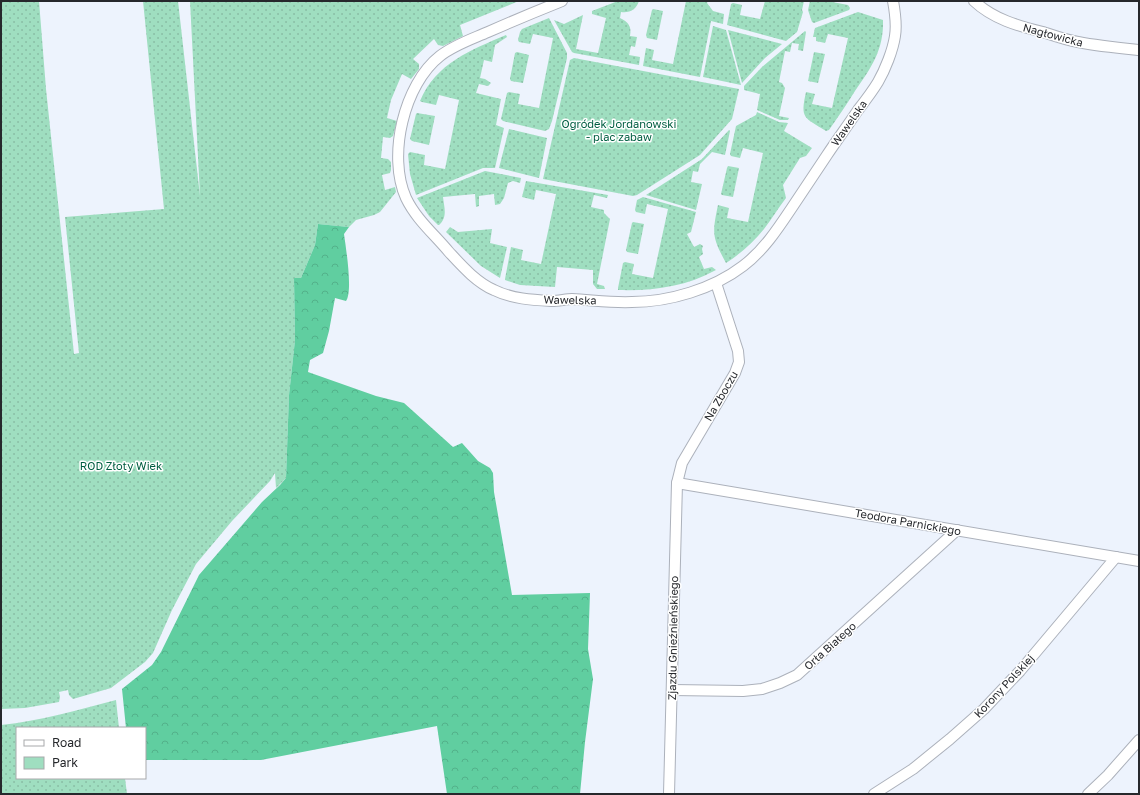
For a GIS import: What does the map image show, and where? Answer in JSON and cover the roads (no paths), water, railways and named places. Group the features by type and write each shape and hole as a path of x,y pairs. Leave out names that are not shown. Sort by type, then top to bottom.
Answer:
{"street":[{"name":"Wawelska","path":"562,1 461,43 439,56 422,75 414,87 400,133 398,166 402,187 414,213 464,268 480,282 493,290 510,296 526,299 555,301 569,299 630,302 656,301 678,296 716,283 744,266 761,250 878,82 895,38 896,27 893,1"},
{"name":"Nagłowicka","path":"974,1 1001,20 1027,28 1077,42 1098,46 1139,50"},
{"name":"Na Zboczu","path":"677,483 682,462 735,374 739,362 738,351 716,283"},
{"name":"Teodora Parnickiego","path":"677,483 1139,561"},
{"name":"Zjazdu Gnieźnieńskiego","path":"669,794 677,483"},
{"name":"Orła Białego","path":"672,690 756,690 780,683 797,675 957,530"},
{"name":"Korony Polskiej","path":"874,794 913,769 984,709 1020,671 1116,557"},
{"path":"1088,794 1108,775 1139,740"}],"park label":[{"name":"Ogródek Jordanowski - plac zabaw","path":"619,130"},
{"name":"ROD Złoty Wiek","path":"121,466"}]}
